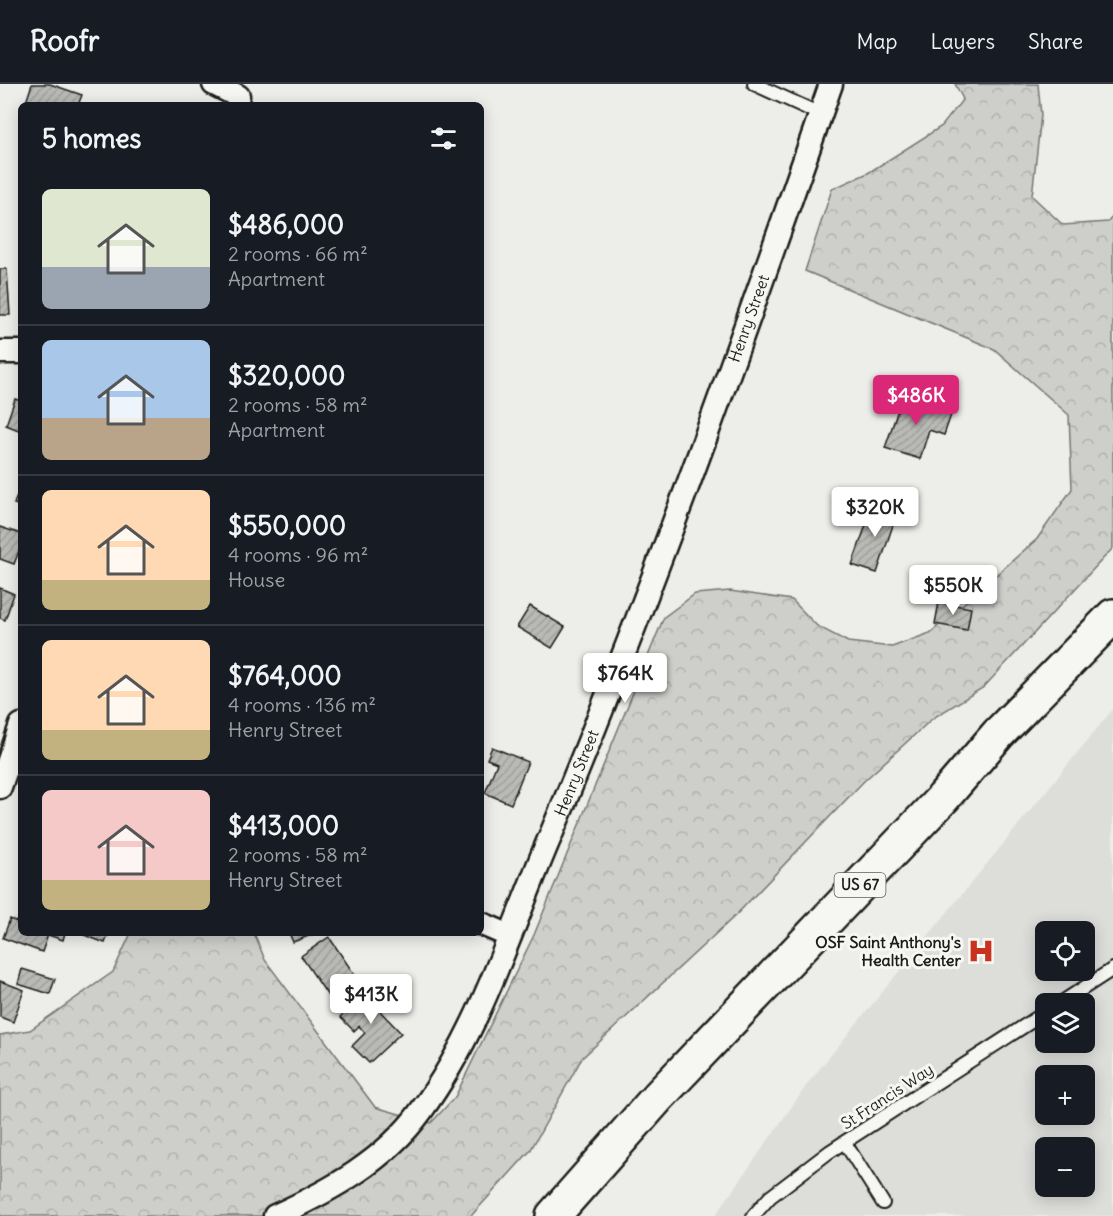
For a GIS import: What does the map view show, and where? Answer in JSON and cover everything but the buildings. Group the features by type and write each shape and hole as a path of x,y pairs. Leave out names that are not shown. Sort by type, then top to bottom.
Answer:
{"highway":[{"name":"US 67","path":"556,1215 665,1089 943,798 998,734 1113,616"}],"street":[{"path":"214,84 239,95"},
{"name":"Henry Street","path":"275,1216 344,1180 374,1160 397,1140 419,1114 457,1055 484,1001 646,595 831,84"},
{"path":"0,352 18,352"},
{"path":"0,787 18,734"},
{"path":"484,925 510,936"}],"lane":[{"path":"754,84 820,114"},
{"path":"1076,993 1113,969"},
{"name":"St Francis Way","path":"753,1216 770,1197 845,1143 1035,1019"},
{"path":"845,1143 883,1203"}],"shaded area":[{"name":"OSF Saint Anthony's Health Center","path":"1113,709 1113,1216 715,1216 809,1082"}],"green space":[{"path":"955,84 1038,84 1041,115 1032,196 1063,225 1108,222 1113,216 1113,548 984,687 933,718 864,781 736,915 582,1058 530,1151 471,1216 0,1216 0,1035 30,1030 113,972 130,936 255,936 265,960 375,1107 431,1123 455,1097 534,935 664,617 695,594 730,591 792,600 817,626 848,642 892,647 930,633 1037,539 1072,489 1069,415 994,349 805,271 832,189 868,173 942,126 963,99"}],"place":[{"name":"OSF Saint Anthony's Health Center","path":"981,951"}]}
